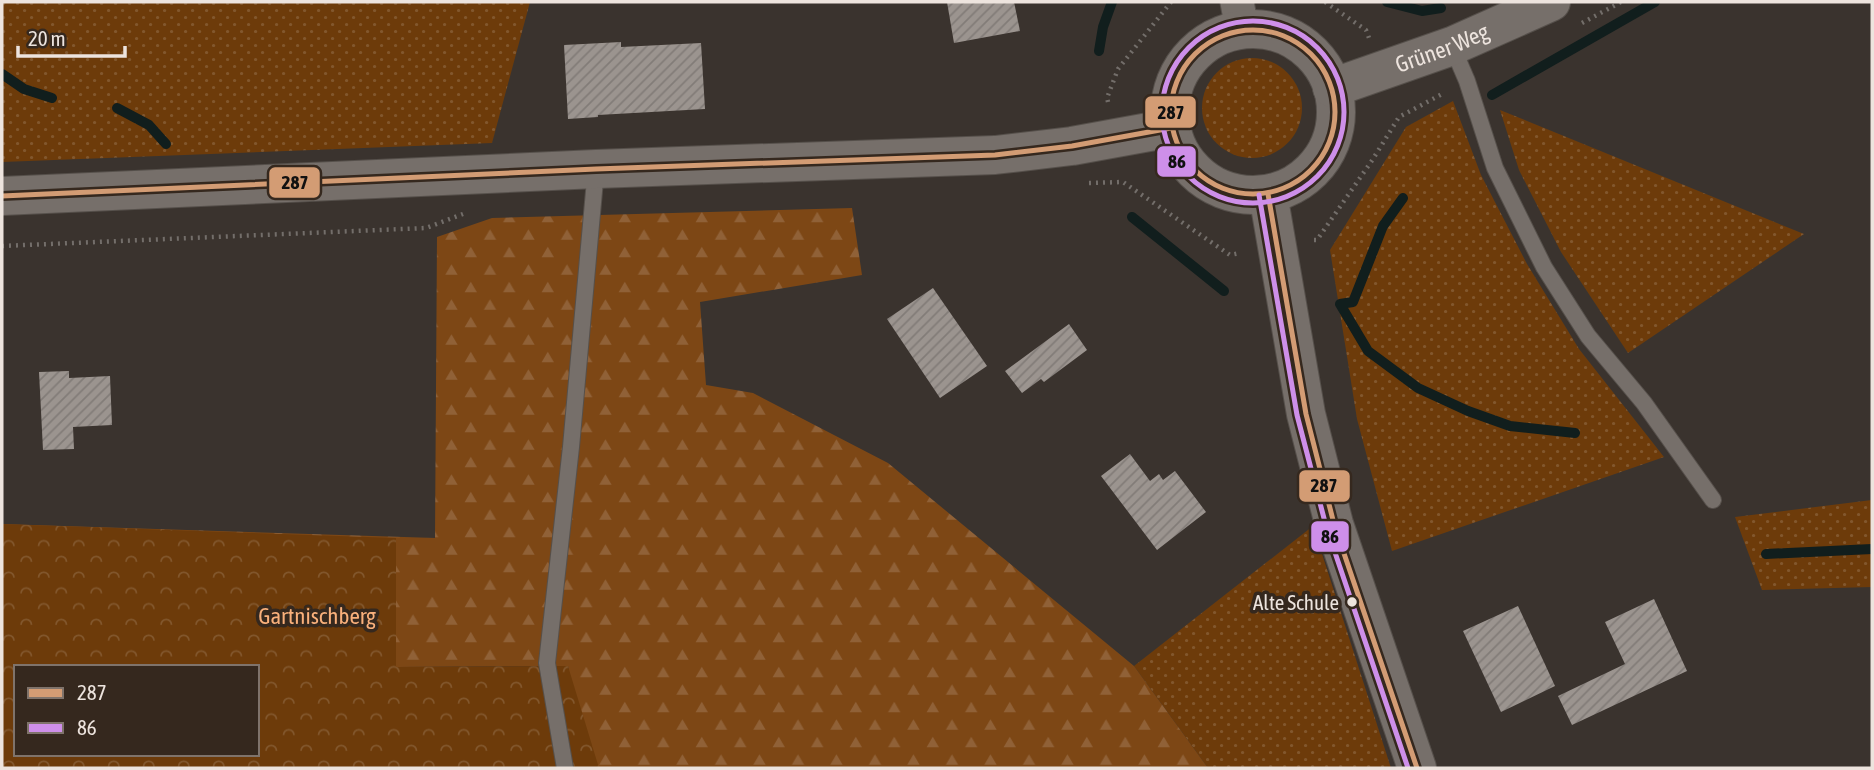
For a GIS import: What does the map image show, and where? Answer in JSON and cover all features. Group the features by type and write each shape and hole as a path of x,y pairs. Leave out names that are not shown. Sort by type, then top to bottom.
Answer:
{"street":[{"name":"Grüner Weg","path":"1332,88 1452,46 1551,2"},
{"path":"1239,15 1265,30 1287,36 1307,49 1322,66 1332,88 1336,116 1330,143 1315,166 1294,184 1268,194 1242,194 1217,186 1196,172 1180,152 1171,128 1170,101 1178,75 1194,53 1239,15"},
{"path":"2,196 596,169 995,155 1072,146 1171,128"},
{"path":"1268,194 1306,414 1334,524 1417,768"}],"lane":[{"path":"1452,46 1467,81 1495,167 1545,267 1588,335 1644,403 1713,500"},
{"path":"565,768 547,663 571,447 596,169"}],"path":[{"path":"1171,2 1118,69 1107,98 1123,182 1230,255 1317,240 1374,159 1399,117"},
{"path":"2,246 426,228 463,214"}],"green space":[{"path":"2,2 530,2 492,143 2,162"},
{"path":"1252,58 1280,66 1294,80 1302,108 1294,136 1280,150 1252,158 1224,150 1210,136 1202,108 1210,80 1224,66"},
{"path":"1453,101 1481,175 1527,264 1579,349 1664,457 1392,551 1357,419 1330,250 1406,127"},
{"path":"1500,110 1804,234 1628,353 1561,252 1519,170"},
{"path":"852,208 862,275 700,302 706,385 753,393 888,463 1134,666 1208,768 584,768 568,666 396,667 395,768 9,768 2,736 2,524 435,538 437,237 492,218"},
{"path":"1872,500 1872,587 1762,590 1735,517"},
{"name":"Gartnischberg","path":"2,524 396,538 396,667 568,666 599,768 2,768"},
{"path":"1313,526 1391,768 1208,768 1134,666"}],"building":[{"path":"947,2 1014,2 1020,31 954,43"},
{"path":"621,42 621,47 701,43 705,109 568,119 564,45"},
{"path":"933,288 987,366 940,398 887,319"},
{"path":"1069,324 1087,350 1044,382 1041,379 1022,393 1005,371"},
{"path":"69,371 69,378 110,376 112,425 73,427 74,449 43,450 39,372"},
{"path":"1130,454 1150,481 1159,474 1163,480 1175,471 1206,512 1157,550 1101,476"},
{"path":"1654,599 1687,671 1572,725 1558,696 1625,664 1605,622"},
{"path":"1518,606 1555,686 1501,712 1463,631"}],"waterway":[{"path":"1099,51 1103,27 1112,2"},
{"path":"1387,2 1422,11 1441,8"},
{"path":"1492,95 1655,2"},
{"path":"2,74 24,89 52,98"},
{"path":"117,108 149,125 166,144"},
{"path":"1403,198 1383,226 1353,302 1340,304 1368,351 1418,388 1468,411 1510,426 1575,433"},
{"path":"1132,217 1224,291"},
{"path":"1766,554 1872,549"}],"transit line":[{"name":"86","path":"1253,21 1288,28 1304,36 1317,48 1329,61 1337,77 1344,112 1337,147 1329,163 1317,176 1304,188 1288,196 1253,203 1218,196 1202,188 1189,176 1177,163 1169,147 1162,112 1169,77 1177,61 1189,48 1202,36 1218,28 1253,21"},
{"name":"287","path":"1253,30 1285,36 1299,43 1311,54 1322,66 1329,80 1335,112 1329,144 1322,158 1311,170 1299,181 1285,188 1253,194 1221,188 1207,181 1195,170 1184,158 1177,144 1171,112 1177,80 1184,66 1195,54 1207,43 1221,36 1253,30"},
{"name":"287","path":"2,196 596,169 995,155 1072,146 1171,128"},
{"name":"287","path":"1268,194 1306,414 1334,524 1417,768"},
{"name":"86","path":"1259,195 1297,415 1326,526 1408,768"}],"place":[{"name":"Alte Schule","path":"1352,602"}]}
